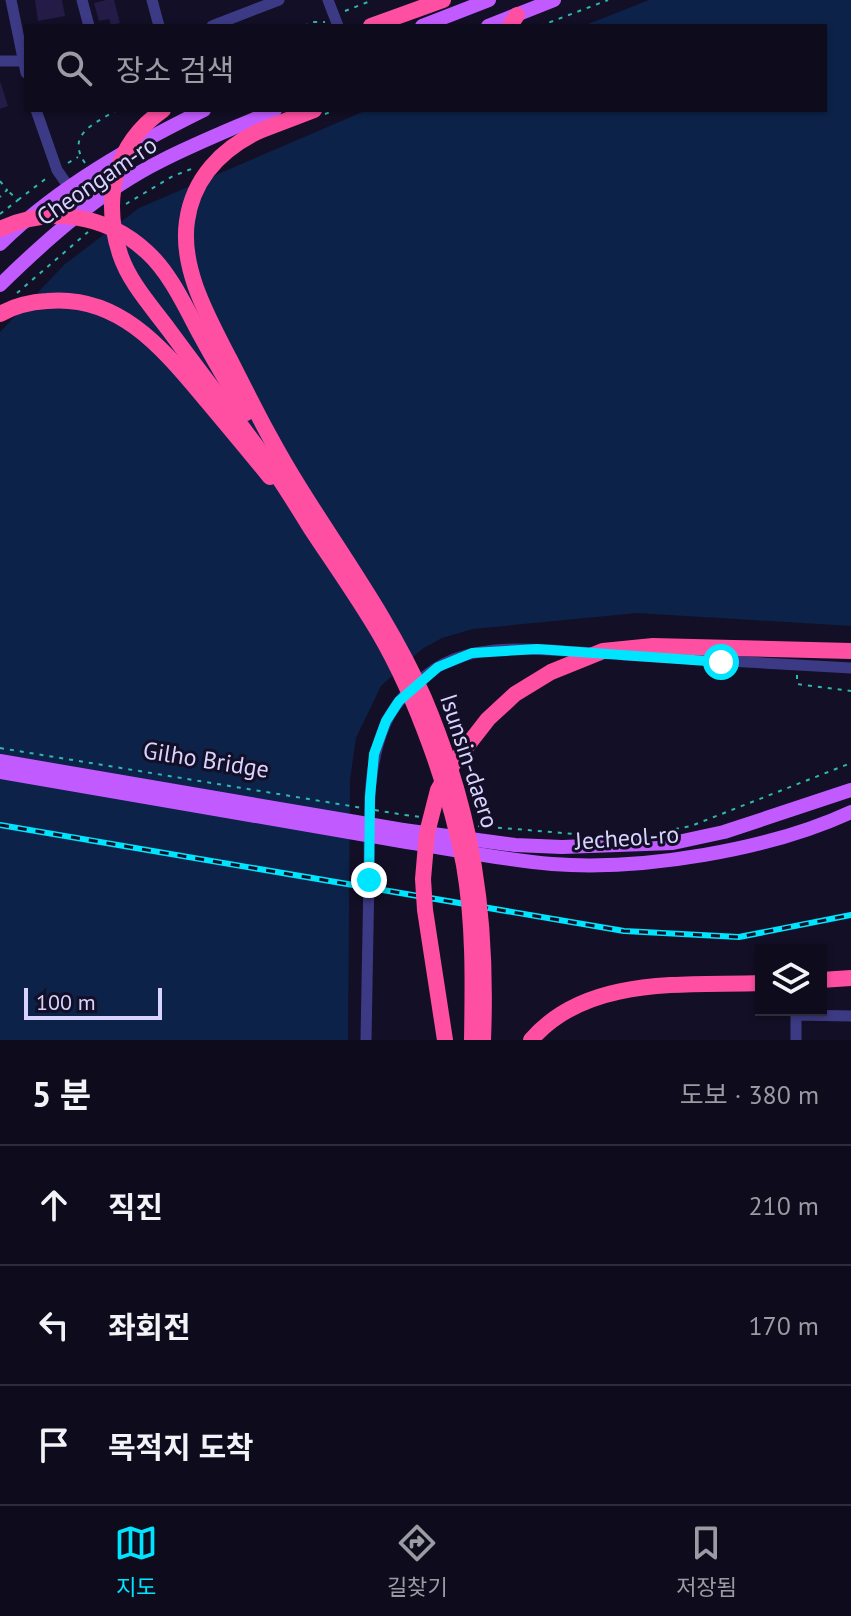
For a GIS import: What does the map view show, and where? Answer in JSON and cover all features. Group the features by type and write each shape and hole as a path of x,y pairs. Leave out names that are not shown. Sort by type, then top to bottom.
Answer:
{"highway":[{"path":"377,24 443,0"},
{"path":"161,112 139,131 116,167 112,222 122,259 151,307 316,524"},
{"path":"316,524 270,440 194,281 188,253 187,223 196,190 221,154 259,131 319,112"},
{"path":"0,229 44,216 90,219 122,232 149,254 185,306 260,436 316,524"},
{"path":"0,314 33,302 63,299 108,309 132,323 168,355 316,524"},
{"name":"Isunsin-daero","path":"316,524 385,644 431,749 452,812 464,865 471,923 472,1040"},
{"name":"Isunsin-daero","path":"316,524 389,625 439,737 460,798 475,858 480,895 485,953 483,1040"},
{"path":"445,1040 425,910 423,879 427,833 438,790 453,764 488,719 515,694 551,672 603,651 653,646 851,651"},
{"path":"827,980 851,978"},
{"path":"531,1040 555,1017 583,1001 612,991 755,983"}],"main road":[{"path":"427,24 489,0"},
{"path":"514,20 554,0"},
{"name":"Cheongam-ro","path":"0,244 68,189 141,141 200,112"},
{"name":"Cheongam-ro","path":"0,285 85,210 160,161 270,112"},
{"name":"Gilho Bridge","path":"0,761 403,828"},
{"name":"Gilho Bridge","path":"0,772 403,828"},
{"name":"Jecheol-ro","path":"403,828 515,845 673,843 724,832 851,790"},
{"name":"Jecheol-ro","path":"403,828 554,864 651,862 737,848 796,832 851,812"}],"street":[{"path":"82,0 85,24"},
{"path":"152,0 158,24"},
{"path":"217,24 279,0"},
{"path":"328,0 337,24"},
{"path":"0,61 24,67 23,44 7,1"},
{"path":"37,112 57,170 85,210"},
{"path":"366,1040 370,797 374,754 386,721 399,701 438,667 472,653 537,649 851,668"},
{"path":"796,1040 796,1015 851,1016"}],"path":[{"path":"545,24 608,0"},
{"path":"85,164 78,144 83,131 114,112"},
{"path":"68,163 80,156"},
{"path":"126,204 173,176 201,165"},
{"path":"0,214 48,177"},
{"path":"0,181 18,200"},
{"path":"0,197 7,190"},
{"path":"11,298 90,231"},
{"name":"Gilho Bridge","path":"0,748 403,828"},
{"path":"657,832 691,826 851,763"},
{"path":"403,828 421,818"},
{"path":"468,825 577,834"}],"water":[{"path":"649,0 851,0 851,626 637,613 473,629 442,638 422,649 381,686 356,738 350,780 348,1040 0,1040 0,332 65,264 139,208 362,112 827,112 827,24 588,24"}],"building":[{"path":"35,0 62,0 65,16 38,21"},
{"path":"114,0 120,23 111,24 109,19 99,21 94,3"},
{"path":"0,81 8,106 0,109"}],"railway":[{"path":"0,825 624,931 739,937 851,915"}],"route":[{"path":"369,880 374,754 386,721 399,701 438,667 472,653 537,649 721,662"}]}
